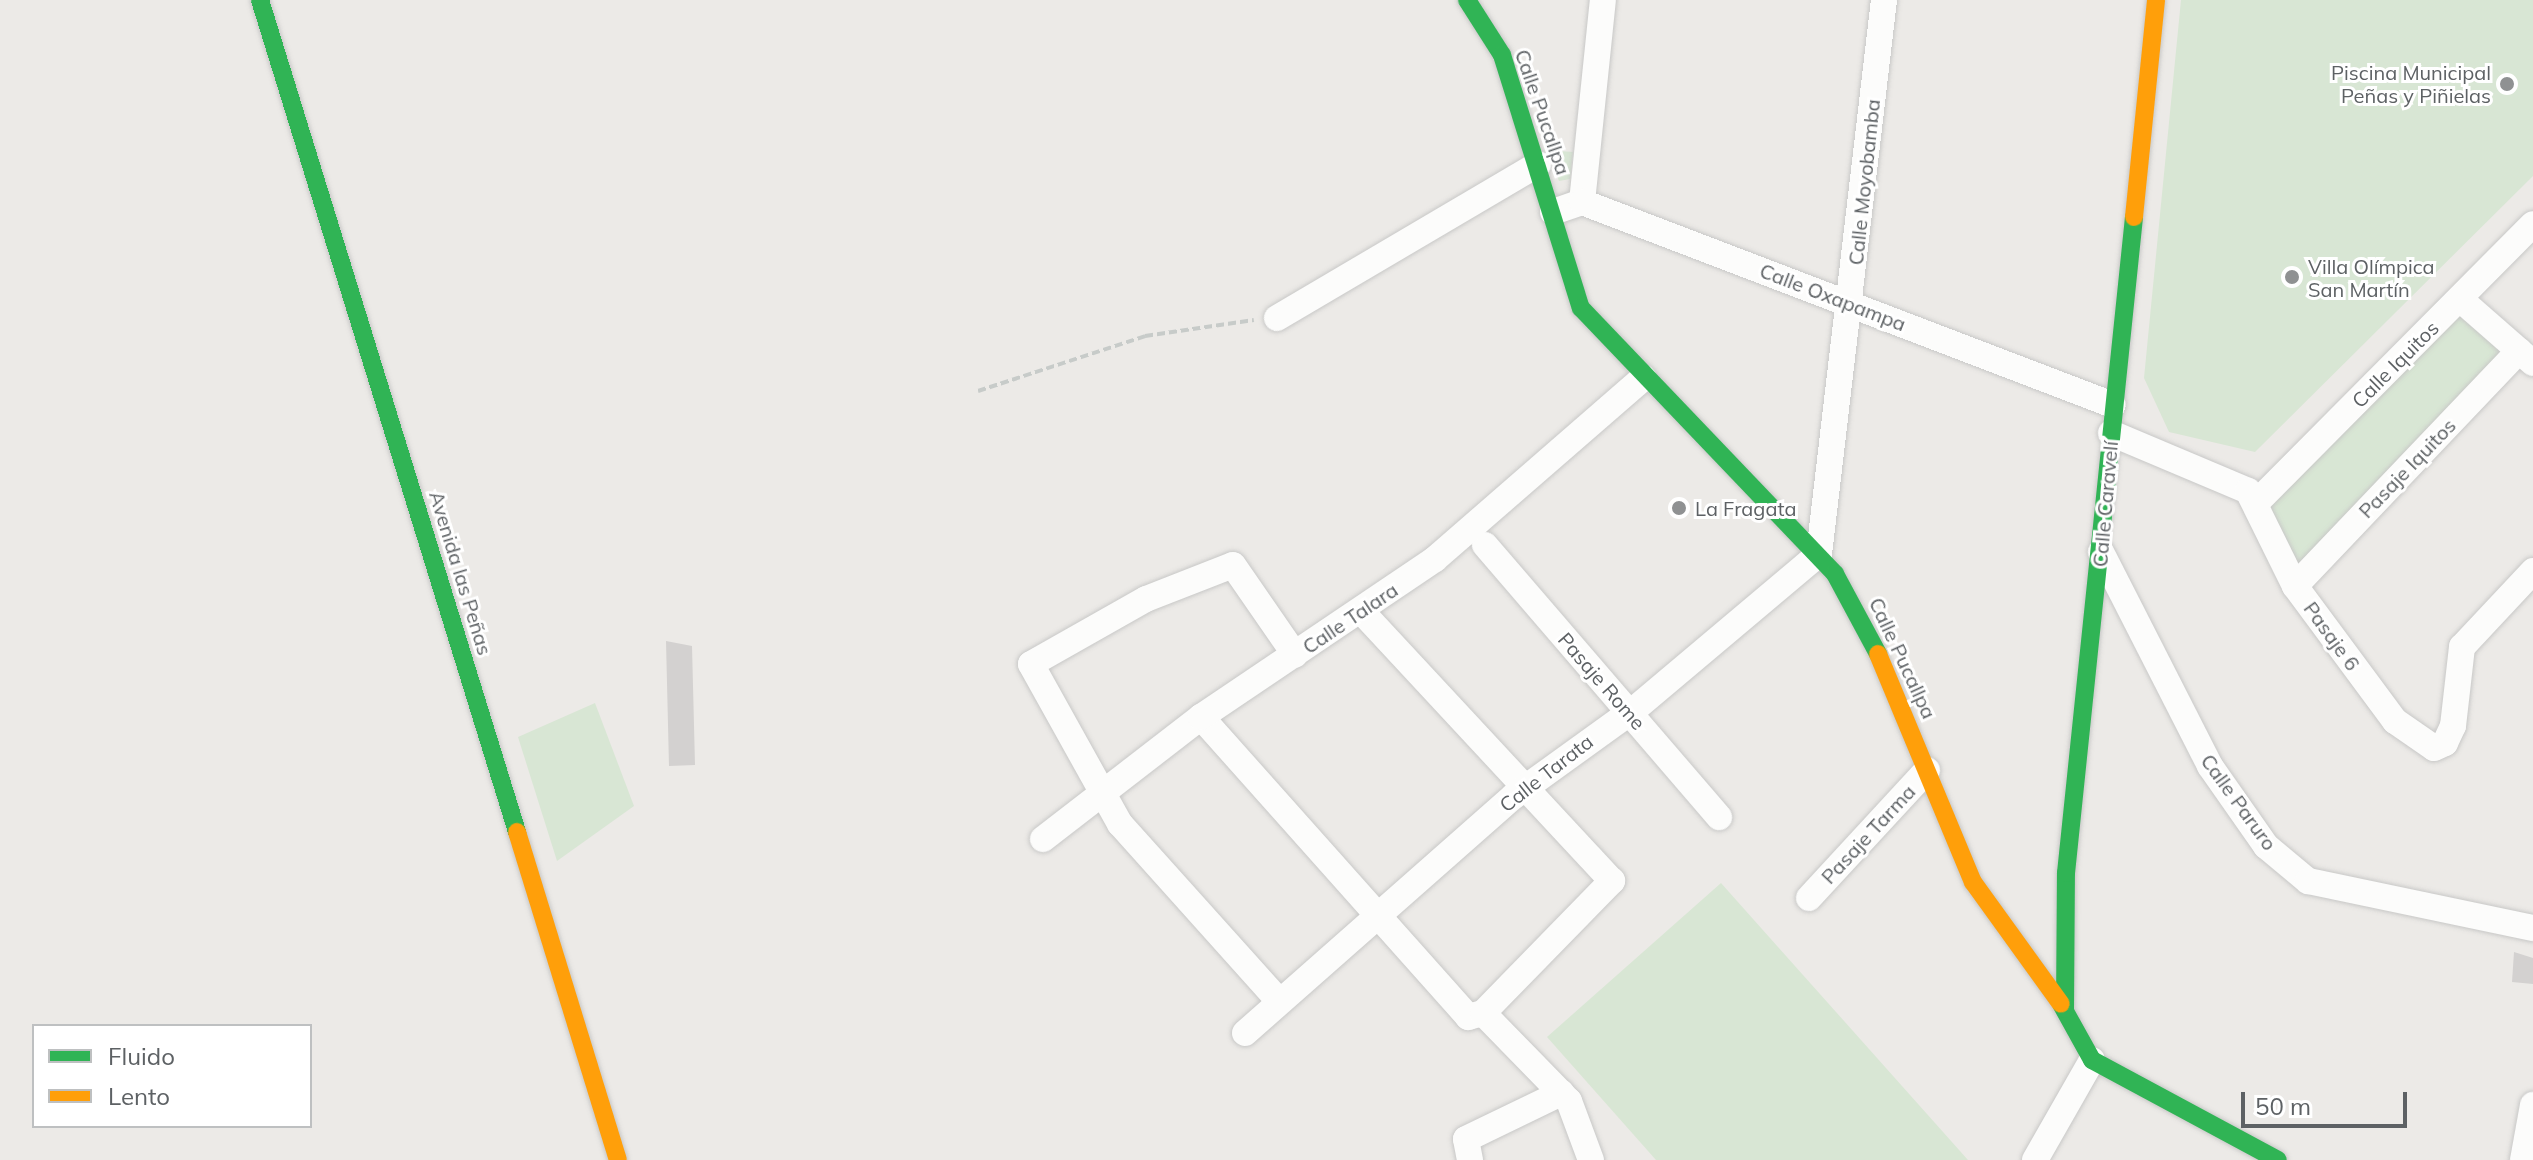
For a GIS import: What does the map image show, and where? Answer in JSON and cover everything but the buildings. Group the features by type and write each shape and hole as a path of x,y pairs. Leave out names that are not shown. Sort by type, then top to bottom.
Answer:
{"street":[{"name":"Avenida las Peñas","path":"260,0 618,1160"},
{"name":"Calle Pucallpa","path":"1467,0 1502,55 1581,308 1643,378 1819,554 1877,646 1979,892 2065,1009 2092,1060"},
{"path":"1553,212 1582,202 1603,0"},
{"name":"Calle Moyobamba","path":"1819,554 1851,303 1884,0"},
{"name":"Calle Caravelí","path":"2065,1009 2066,873 2156,0"},
{"path":"1277,318 1538,164"},
{"name":"Calle Oxapampa","path":"1582,202 2113,405"},
{"name":"Calle Iquitos","path":"2256,503 2533,224"},
{"path":"2460,299 2526,357"},
{"name":"Pasaje Iquitos","path":"2295,586 2526,357"},
{"name":"Calle Talara","path":"1043,839 1201,717 1362,612 1435,559 1643,378"},
{"path":"2111,433 2248,491 2256,503"},
{"name":"Pasaje 6","path":"2256,503 2295,586 2395,721 2434,748 2445,743 2453,726 2462,647 2533,571"},
{"name":"Pasaje Rome","path":"1485,545 1719,817"},
{"name":"Calle Paruro","path":"2101,552 2210,766 2266,846 2308,881 2533,928"},
{"name":"Calle Tarata","path":"1245,1033 1524,787 1627,711 1819,554"},
{"path":"1279,1001 1142,850 1102,793 1031,664 1146,599 1233,565 1295,655"},
{"path":"1201,717 1379,912 1468,1017 1483,1013 1529,959 1612,884 1362,612"},
{"name":"Pasaje Tarma","path":"1809,898 1927,770"},
{"path":"1483,1013 1561,1093 1591,1160"},
{"path":"2035,1160 2092,1060 2278,1160"},
{"path":"1470,1160 1466,1139 1561,1093"},
{"path":"2523,1160 2533,1105"}],"path":[{"path":"978,391 1145,336 1277,318"}],"green space":[{"name":"Villa Olímpica San Martín","path":"2181,0 2533,0 2533,176 2255,452 2169,432 2144,378"},
{"path":"1546,150 1573,152 1570,179 1559,181"},
{"path":"2457,312 2501,352 2297,574 2269,508"},
{"path":"595,703 634,806 557,861 518,737"},
{"path":"1721,883 1968,1160 1656,1160 1547,1037"}],"traffic: fast":[{"path":"260,0 517,832"},
{"path":"1467,0 1502,55 1581,308 1835,574 1878,654"},
{"path":"2065,1009 2066,873 2134,217"},
{"path":"2061,1004 2092,1060 2278,1160"}],"traffic: slow":[{"path":"2134,217 2156,0"},
{"path":"1878,654 1973,882 2061,1004"},
{"path":"517,832 618,1160"}],"place":[{"name":"Piscina Municipal Peñas y Piñielas","path":"2507,84"},
{"name":"Villa Olímpica San Martín","path":"2292,277"},
{"name":"La Fragata","path":"1679,508"}]}
